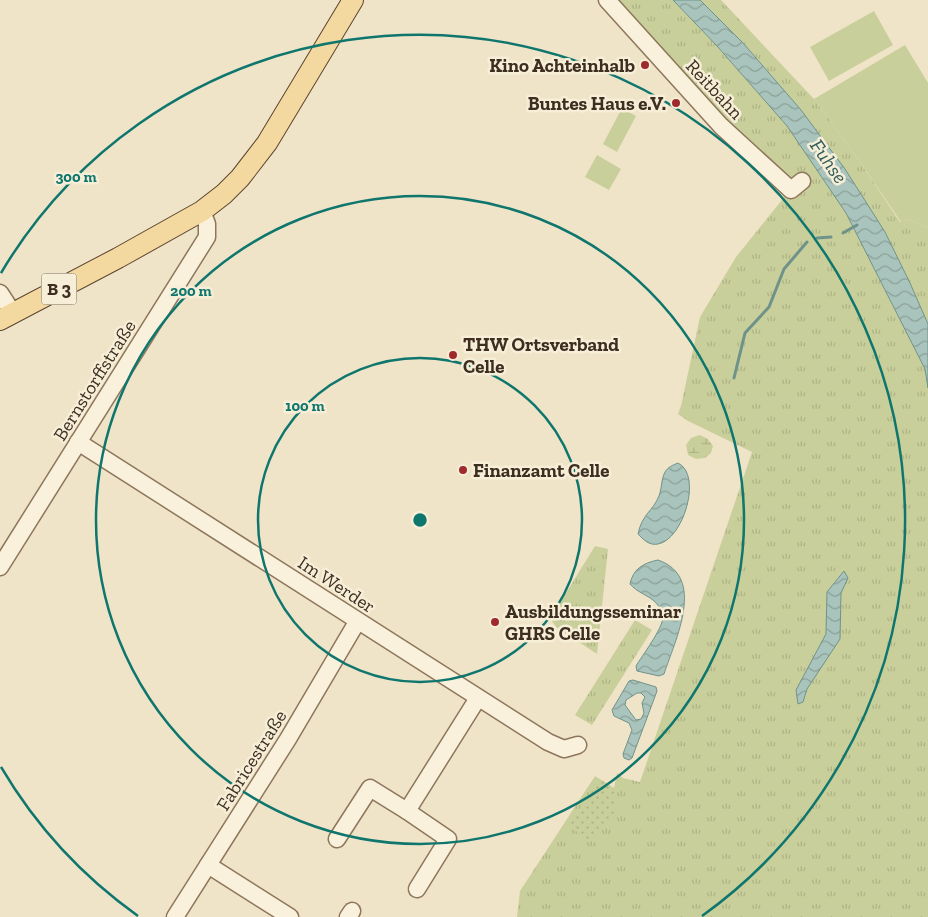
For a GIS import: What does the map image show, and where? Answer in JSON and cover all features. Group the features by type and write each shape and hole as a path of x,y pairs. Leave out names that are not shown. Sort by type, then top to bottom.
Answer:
{"main road":[{"name":"B 3","path":"7,316 118,258 202,211 224,194 240,178 267,143 353,0"}],"street":[{"name":"Reitbahn","path":"607,0 721,126 791,190 802,181"},
{"name":"Bernstorffstraße","path":"0,567 207,237 207,224 202,211"},
{"path":"0,293 7,316"},
{"name":"Im Werder","path":"78,442 548,742 564,750 578,745"},
{"name":"Fabricestraße","path":"175,917 288,739 358,622"},
{"path":"407,811 478,698"},
{"path":"337,839 370,788 448,839 418,888"},
{"path":"208,865 290,917"}],"green space":[{"path":"607,0 673,0 717,46 787,126 846,213 925,369 928,388 928,917 517,917 520,891 595,776 614,788 617,773 623,778 640,782 752,452 688,421 678,414 700,317 736,257 790,190"},
{"path":"700,0 721,0 814,99 856,156 900,222 907,219 928,228 928,324 885,232"},
{"path":"874,11 893,45 829,81 810,47"},
{"path":"905,45 928,83 928,228 907,219 901,222 814,99"},
{"path":"622,108 636,116 617,152 603,144"},
{"path":"597,155 621,169 609,190 585,177"},
{"path":"700,435 708,439 713,446 711,453 705,458 696,459 688,455 686,445 691,438"},
{"path":"595,546 608,549 597,654 556,627 552,621 553,614"},
{"path":"635,620 652,630 592,725 575,715"},
{"path":"604,782 614,788 616,797 615,812 608,824 588,840 569,826 596,784"}],"water":[{"name":"Fuhse","path":"673,0 700,0 743,43 801,110 845,169 885,232 928,324 928,388 925,369 846,213 787,126 717,46"},
{"path":"678,463 685,470 689,480 687,506 682,520 667,540 658,544 646,542 638,534 640,527 659,496 665,472 669,467"},
{"path":"658,560 673,568 681,580 684,595 684,611 675,644 664,674 659,676 637,671 636,666 660,628 663,617 660,608 655,602 630,584 636,571 648,563"},
{"path":"844,571 848,578 841,593 840,639 807,689 803,702 798,704 796,690 826,634 827,592"},
{"path":"633,680 656,687 657,691 632,758 629,760 624,758 623,754 632,730 629,723 614,716 612,710 629,681","holes":["637,693 641,693 645,697 642,703 644,713 641,719 636,720 625,705 626,700"]}],"waterway":[{"path":"843,233 857,225"},
{"path":"817,238 831,237"},
{"path":"734,378 745,333 769,307 784,269 807,242"}],"place":[{"name":"Kino Achteinhalb","path":"645,65"},
{"name":"Buntes Haus e.V.","path":"676,103"},
{"name":"THW Ortsverband Celle","path":"453,355"},
{"name":"Finanzamt Celle","path":"463,470"},
{"name":"Ausbildungsseminar GHRS Celle","path":"495,622"}]}
